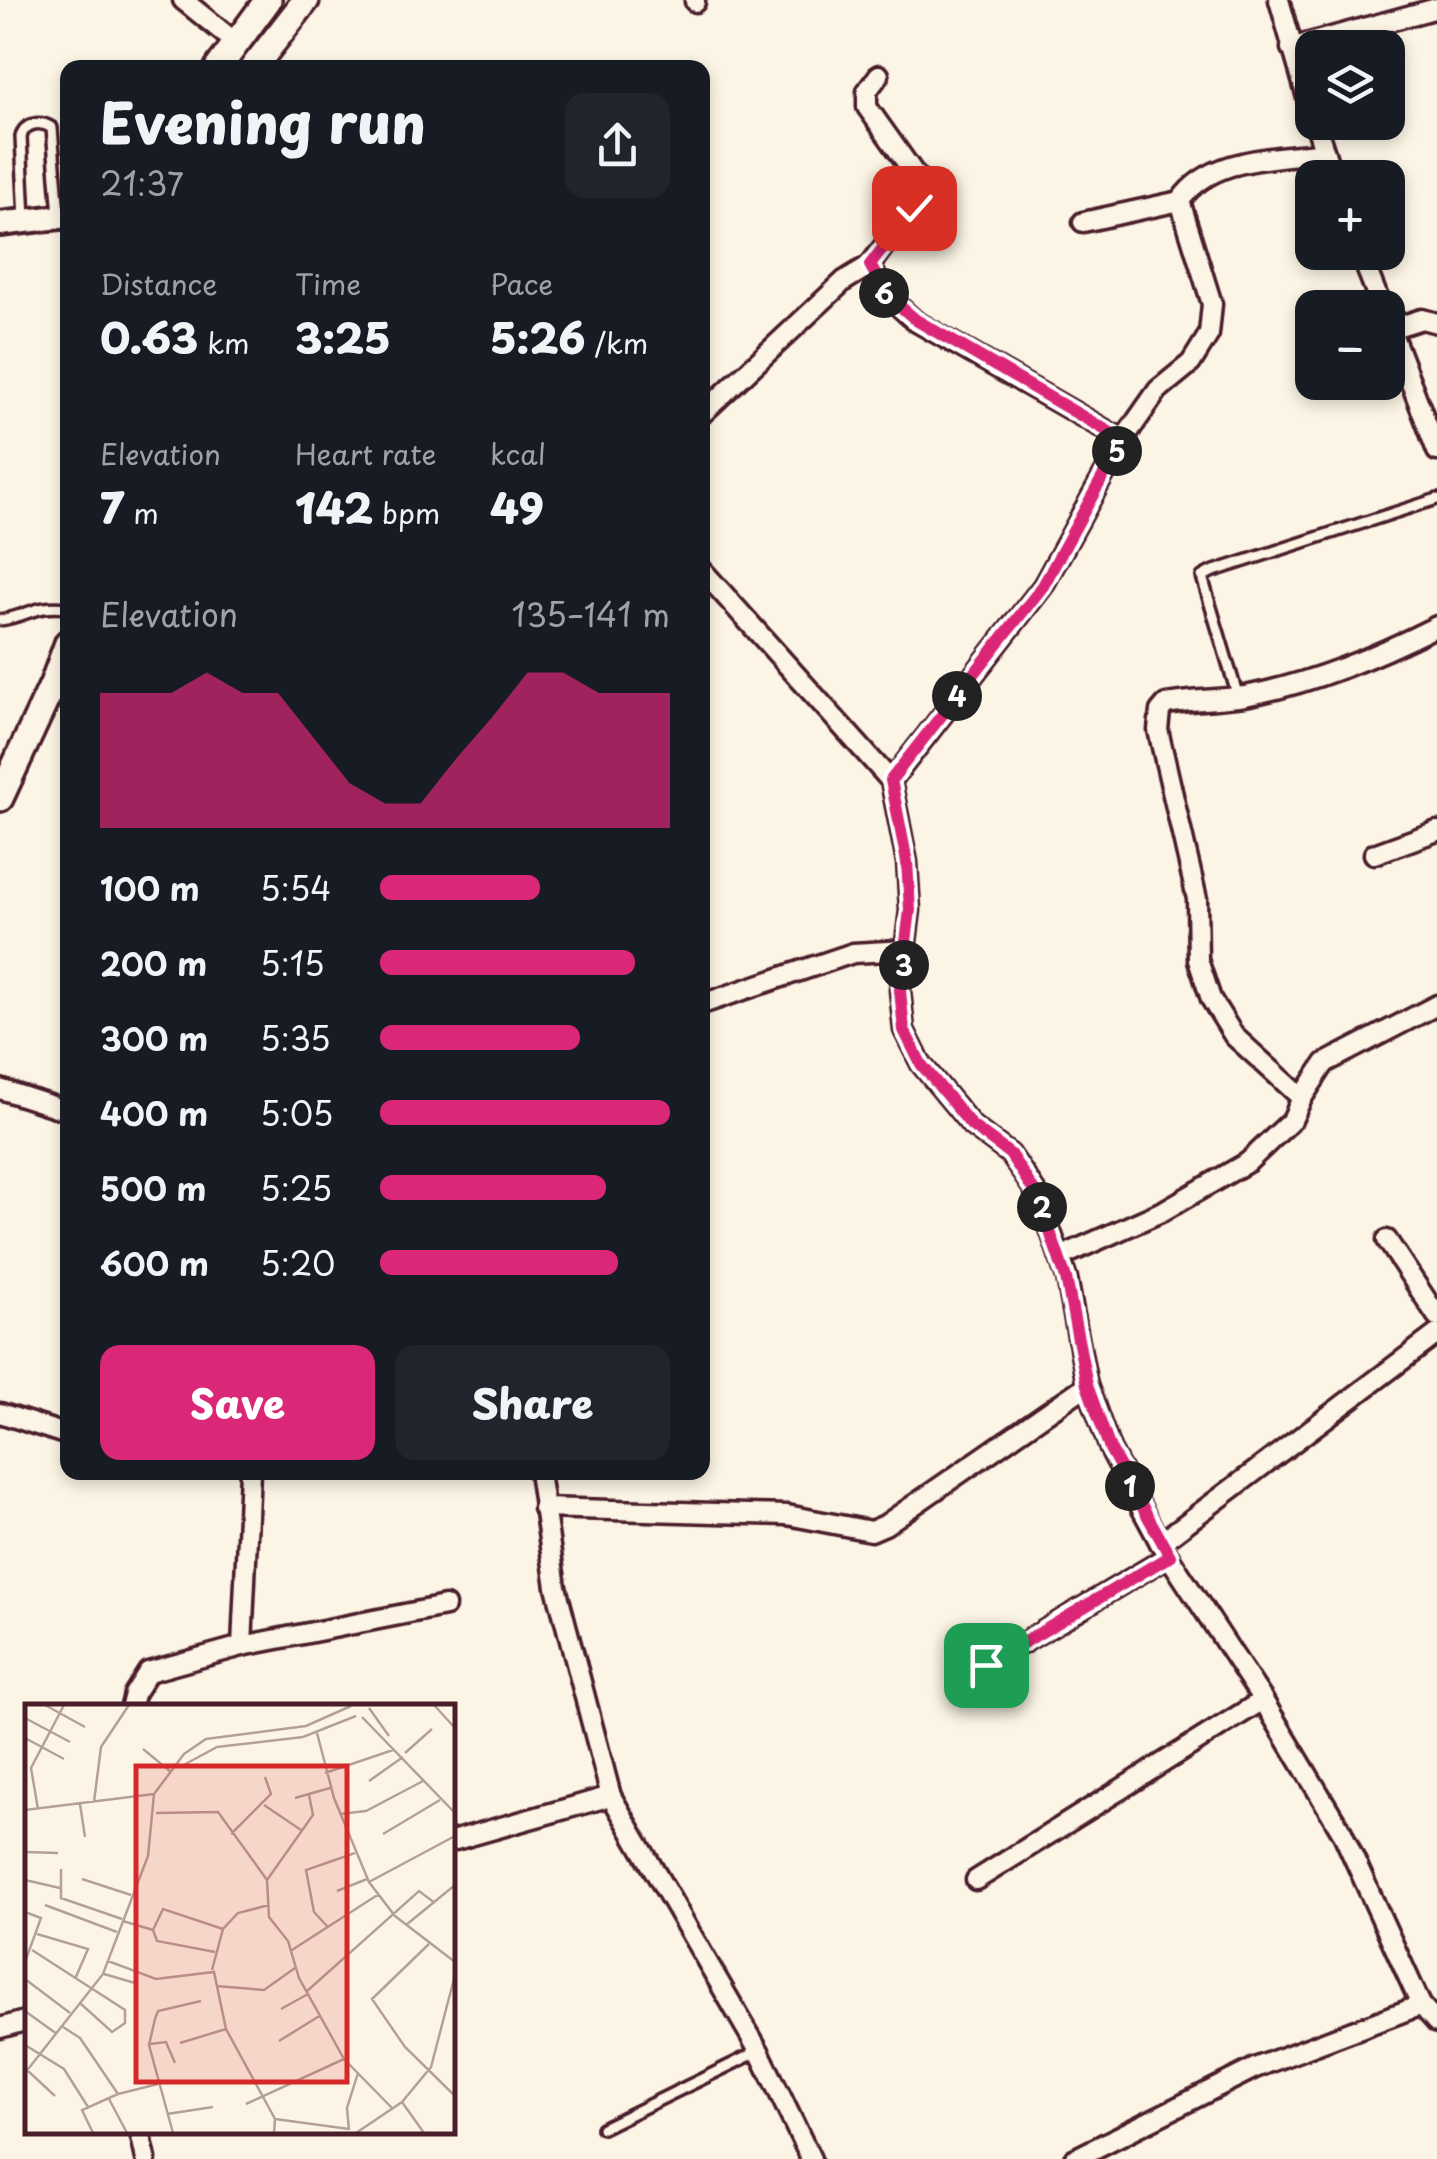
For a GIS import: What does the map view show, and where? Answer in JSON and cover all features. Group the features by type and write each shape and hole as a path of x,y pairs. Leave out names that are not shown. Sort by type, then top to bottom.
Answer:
{"main road":[{"path":"223,60 268,0"},
{"path":"267,60 306,0"},
{"path":"0,798 60,665"}],"street":[{"path":"183,0 235,42"},
{"path":"1279,0 1295,63"},
{"path":"1290,48 1437,8"},
{"path":"710,407 844,281 870,265 921,196 921,182 867,106 867,91 879,76"},
{"path":"1320,140 1327,160"},
{"path":"1083,222 1180,201 1190,185 1205,175 1237,164 1324,152"},
{"path":"891,780 1043,586 1123,440 1158,390 1190,363 1209,334 1212,304 1180,201"},
{"path":"0,224 60,218"},
{"path":"870,265 886,294 916,320 1123,440"},
{"path":"1405,323 1422,319 1437,323"},
{"path":"1405,368 1437,451"},
{"path":"710,579 891,780 907,862 910,910 900,990 904,1030 921,1064 972,1126 1010,1154 1038,1197 1060,1256 1087,1385 1110,1449 1165,1550 1263,1700 1342,1832 1420,2005 1437,2023"},
{"path":"1302,1098 1234,1036 1211,1000 1198,960 1198,900 1158,730 1160,712 1166,704 1238,697 1322,676 1379,655 1437,626"},
{"path":"1374,854 1437,831"},
{"path":"710,1001 853,953 905,950"},
{"path":"1060,1256 1163,1212 1248,1162 1292,1120 1325,1063 1437,1005"},
{"path":"0,1089 60,1108"},
{"path":"1387,1240 1437,1316"},
{"path":"986,1665 1165,1550 1437,1334"},
{"path":"543,1508 788,1515 871,1531 1087,1385"},
{"path":"0,1413 60,1432"},
{"path":"242,1646 250,1480"},
{"path":"539,1480 556,1587 611,1796 759,2051 811,2159"},
{"path":"132,1704 148,1672 242,1646 444,1606"},
{"path":"976,1880 1263,1700"},
{"path":"455,1841 611,1796"},
{"path":"1074,2159 1255,2068 1420,2005"},
{"path":"0,2028 25,2021"},
{"path":"140,2134 146,2159"}],"lane":[{"path":"25,222 20,137 28,125 52,128 60,187"},
{"path":"1238,697 1202,578 1437,499"},
{"path":"0,620 17,618 32,608 60,608"},
{"path":"602,2128 759,2051"}],"route":[{"path":"914,208 870,265 886,294 916,320 1123,440 1043,586 891,780 907,862 910,910 900,990 904,1030 921,1064 972,1126 1010,1154 1038,1197 1060,1256 1087,1385 1110,1449 1170,1556 986,1665"}]}
